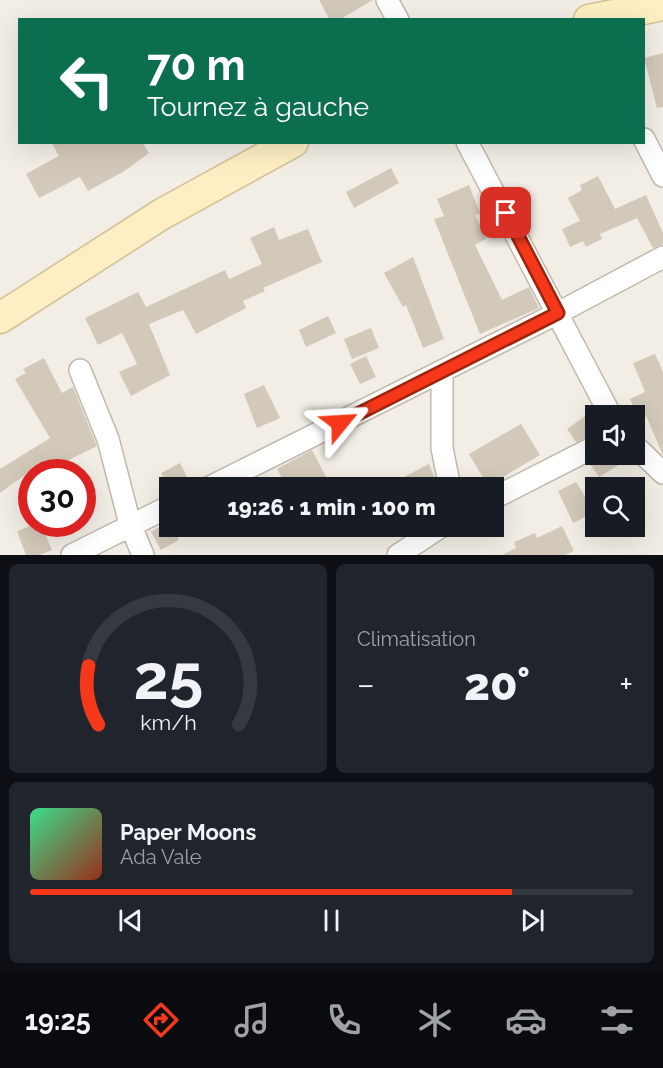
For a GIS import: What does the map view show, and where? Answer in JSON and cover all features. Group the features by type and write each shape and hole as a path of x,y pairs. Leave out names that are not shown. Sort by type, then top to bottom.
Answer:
{"main road":[{"path":"598,18 663,4"},
{"path":"0,318 162,214 289,144"}],"street":[{"path":"387,0 397,18"},
{"path":"645,141 663,176"},
{"path":"468,144 605,405"},
{"path":"230,477 558,313 663,257"},
{"path":"80,370 108,439 130,524 143,555"},
{"path":"442,371 442,448 448,477"},
{"path":"504,493 585,452"},
{"path":"645,455 663,473"},
{"path":"72,555 159,511"},
{"path":"398,555 425,537"}],"building":[{"path":"319,0 373,0 342,18 329,18"},
{"path":"663,53 663,107 657,108 645,58"},
{"path":"52,144 143,144 149,153 123,172 88,191 80,177 39,198 26,174 59,156"},
{"path":"391,168 399,183 354,208 346,192"},
{"path":"598,176 615,209 646,195 663,233 663,244 653,248 637,218 600,234 602,239 586,247 583,241 570,247 562,229 580,221 568,198 582,190 580,185"},
{"path":"469,185 480,213 475,215 486,239 475,245 502,300 529,287 539,308 480,334 434,219 444,216 437,199"},
{"path":"274,227 279,240 308,229 322,262 263,288 265,291 243,301 246,308 196,334 183,310 149,324 170,375 131,396 119,372 137,364 122,333 98,345 85,318 138,292 146,307 225,270 229,279 262,264 250,238"},
{"path":"413,257 444,339 423,348 406,305 403,307 384,273"},
{"path":"328,316 336,333 306,347 299,330"},
{"path":"371,328 379,348 352,359 344,339"},
{"path":"655,354 663,372 663,455 645,416 645,405 633,405 630,399 645,392 633,363"},
{"path":"366,356 376,377 360,384 350,364"},
{"path":"44,358 62,393 73,387 97,446 71,459 18,459 18,480 0,493 0,469 50,438 15,379 26,373 23,369"},
{"path":"264,385 280,418 257,428 244,394"},
{"path":"585,416 585,438 576,442 567,429"},
{"path":"521,424 540,455 503,477 483,477 469,454"},
{"path":"312,450 326,477 282,477 277,469"},
{"path":"180,463 187,477 163,477 161,473"},
{"path":"429,464 434,477 404,477"},
{"path":"591,465 619,465 599,477"},
{"path":"576,482 585,496 585,517 573,523 558,491"},
{"path":"562,526 574,551 565,555 502,555 516,548 514,542 535,533 537,538"},
{"path":"159,527 159,537 177,537 179,540 161,550 151,532"},
{"path":"19,537 46,537 52,550 40,555 26,555"}],"route":[{"path":"340,423 558,313 506,213"}]}
